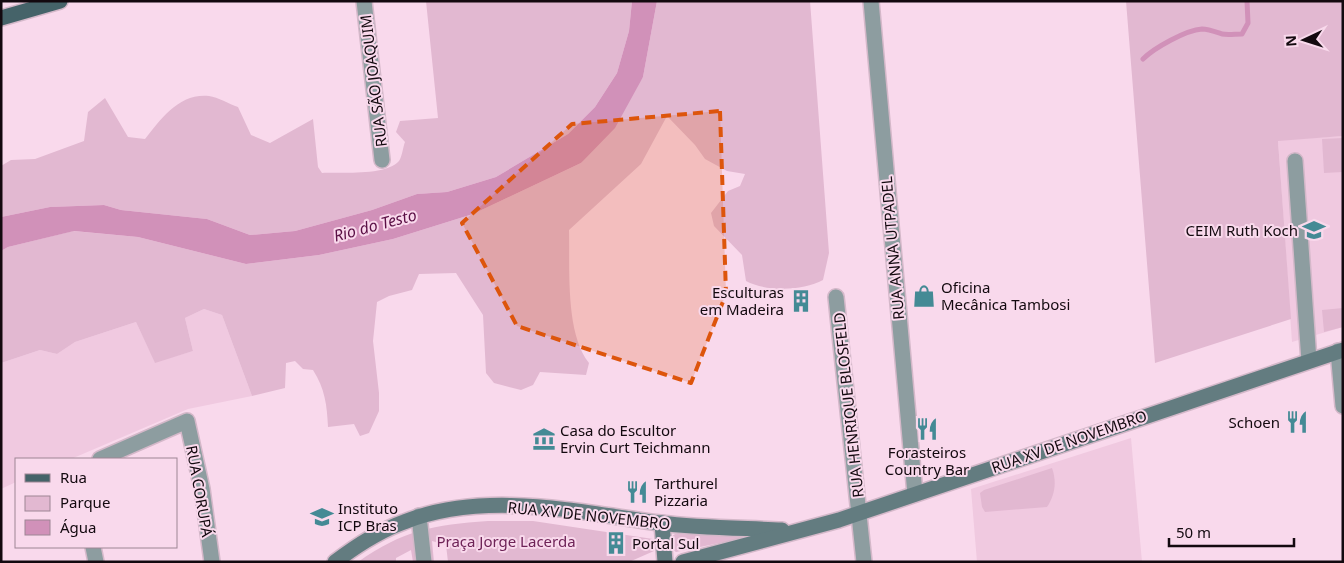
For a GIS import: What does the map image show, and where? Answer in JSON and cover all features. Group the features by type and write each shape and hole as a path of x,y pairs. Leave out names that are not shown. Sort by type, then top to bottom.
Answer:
{"main road":[{"path":"1,18 60,1"},
{"name":"RUA XV DE NOVEMBRO","path":"682,562 860,513 1340,351"},
{"name":"RUA XV DE NOVEMBRO","path":"335,562 386,530 419,516 456,509 518,506 582,511 662,523 795,531"},
{"path":"662,523 665,562"}],"street":[{"name":"RUA SÃO JOAQUIM","path":"364,1 382,160"},
{"name":"RUA ANNA UTPADEL","path":"871,1 914,494"},
{"path":"1295,160 1309,361"},
{"name":"RUA HENRIQUE BLOSFELD","path":"836,297 864,562"},
{"path":"1340,351 1343,406"},
{"name":"RUA CORUPÁ","path":"102,458 187,421 202,489 212,562"},
{"path":"419,516 424,562"},
{"path":"93,548 96,562"}],"highlighted area":[{"path":"720,111 726,294 691,383 517,326 462,223 572,124"}],"shaded area":[{"name":"CEIM Ruth Koch","path":"1343,136 1343,327 1292,342 1278,140"},
{"path":"204,309 222,315 252,396 188,409 73,458 15,458 15,482 1,489 1,363 40,350 57,354 75,342 136,322 155,362 193,351 185,318"},
{"path":"1131,438 1142,562 977,562 971,489"}],"green space":[{"path":"426,1 632,1 629,31 617,73 595,107 568,134 496,177 447,192 417,194 372,210 295,231 250,235 207,219 121,210 104,205 50,207 1,217 1,166 11,160 35,159 84,141 88,112 105,98 128,137 145,139 164,116 180,103 198,96 209,96 238,107 251,135 270,143 313,119 318,167 322,173 374,171 393,166 400,159 405,142 396,132 400,121 438,118"},
{"path":"657,1 810,1 829,253 823,280 815,284 784,289 754,285 746,281 742,255 714,226 711,213 728,191 740,186 745,174 727,171 705,159 695,145 667,116 641,164 569,230 569,280 572,317 581,350 589,363 586,375 540,372 533,385 521,390 494,383 486,373 483,315 456,273 419,274 412,290 389,296 377,302 373,341 379,393 379,411 369,433 360,436 354,424 328,427 325,397 317,377 313,370 303,369 295,361 286,363 285,388 252,396 222,315 204,309 185,318 193,351 155,363 136,322 75,342 57,354 40,350 1,363 1,251 8,247 73,231 138,237 246,264 319,255 393,239 473,214 581,163 643,77"},
{"path":"1126,1 1343,1 1343,136 1278,141 1291,319 1155,363"},
{"path":"1343,138 1343,172 1324,173 1322,139"},
{"path":"1343,308 1343,327 1324,332 1322,310"},
{"path":"1052,468 1054,488 1052,498 1047,507 985,512 982,507 980,493 984,490"},
{"name":"Praça Jorge Lacerda","path":"488,521 533,521 653,539 654,551 629,562 448,562 446,545 432,541 434,562 413,562 411,550 396,558 396,562 358,562 390,543 420,531 435,527"},
{"path":"675,534 758,535 676,552 671,548 670,538"}],"water":[{"name":"Rio do Testo","path":"632,1 657,1 643,77 615,128 581,163 473,214 393,239 319,255 246,264 138,237 74,231 8,247 1,251 1,217 50,207 104,205 121,210 207,219 250,235 295,231 372,210 417,194 447,192 496,177 568,134 595,107 617,73 629,31"}],"waterway":[{"path":"1143,59 1171,40 1195,30 1204,29 1224,34 1242,34 1248,23 1247,1"}],"place":[{"name":"CEIM Ruth Koch","path":"1314,230"},
{"name":"Oficina Mecânica Tambosi","path":"924,296"},
{"name":"Esculturas em Madeira","path":"801,301"},
{"name":"Schoen","path":"1297,422"},
{"name":"Forasteiros Country Bar","path":"927,429"},
{"name":"Casa do Escultor Ervin Curt Teichmann","path":"544,439"},
{"name":"Tarthurel Pizzaria","path":"637,492"},
{"name":"Instituto ICP Bras","path":"322,517"},
{"name":"Portal Sul","path":"616,543"}]}
